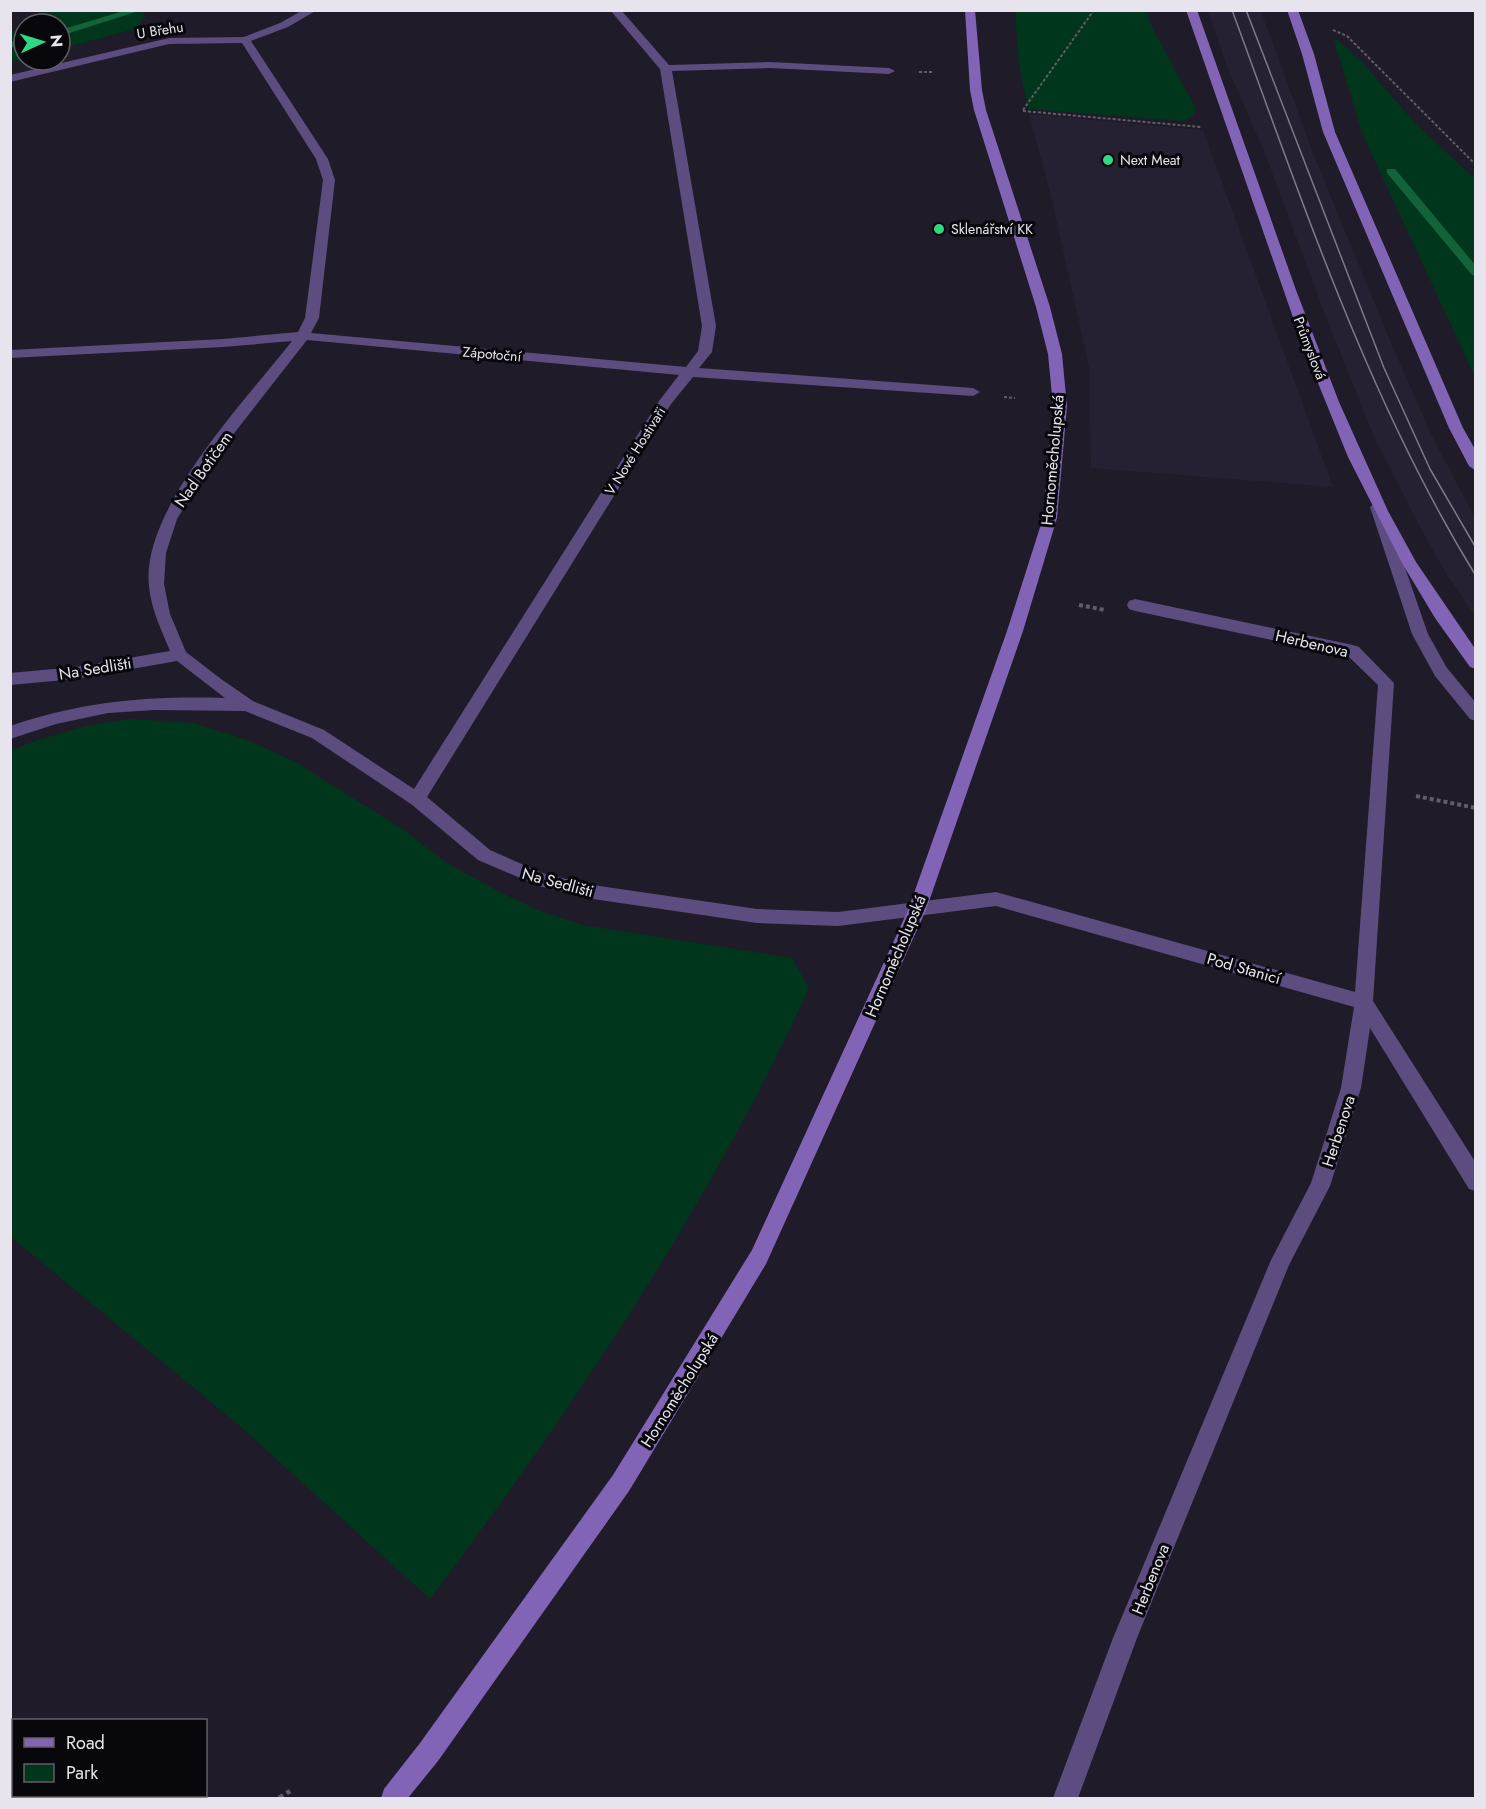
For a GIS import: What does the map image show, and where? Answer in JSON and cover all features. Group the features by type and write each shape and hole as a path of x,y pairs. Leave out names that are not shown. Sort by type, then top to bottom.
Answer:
{"street":[{"name":"U Břehu","path":"10,79 169,41 245,40 284,25 312,10"},
{"path":"615,10 666,68 770,65 890,71"},
{"name":"Hornoměcholupská","path":"393,1798 429,1752 621,1483 759,1257 917,910 1015,631 1050,518 1060,406 1055,354 1043,307 980,110 975,80 970,10"},
{"path":"1292,10 1308,54 1329,132 1456,428 1476,466"},
{"name":"Průmyslová","path":"1191,14 1319,370 1376,502 1415,574 1476,663"},
{"name":"Nad Botičem","path":"245,40 322,159 329,180 316,294 312,318 303,336 208,456 170,519 158,553 156,584 162,614 180,655 247,705"},
{"name":"V Nové Hostivaři","path":"417,799 666,401 705,352 709,326 666,68"},
{"name":"Zápotoční","path":"10,354 223,343 303,336 690,372 973,392"},
{"path":"1376,502 1420,634 1442,672 1476,715"},
{"name":"Herbenova","path":"1066,1798 1125,1638 1281,1260 1320,1186 1352,1088 1364,1002 1386,683 1353,651 1135,605"},
{"name":"Na Sedlišti","path":"10,680 75,673 180,655"},
{"path":"10,733 64,716 122,706 180,703 247,705"},
{"name":"Na Sedlišti","path":"247,705 318,734 417,799 484,855 539,879 586,891 757,916 838,919 917,910"},
{"name":"Pod Stanicí","path":"917,910 996,899 1364,1002"},
{"path":"1364,1002 1476,1182"}],"path":[{"path":"1094,10 1023,111 1208,127"},
{"path":"1331,29 1347,36 1476,165"},
{"path":"1416,796 1476,808"},
{"path":"279,1798 290,1791"}],"shaded area":[{"path":"1208,11 1261,11 1313,153 1391,343 1433,438 1475,518 1475,616 1447,575 1422,531 1375,439 1324,312 1264,151 1228,69"},
{"path":"1029,114 1203,130 1333,487 1091,468 1089,367 1051,196"}],"green space":[{"path":"49,10 141,11 146,16 135,29 72,46 72,12 46,12"},
{"path":"1015,11 1147,11 1151,25 1195,107 1195,113 1183,121 1028,109 1019,65"},
{"path":"12,31 11,62 11,32"},
{"path":"1334,40 1338,40 1363,63 1416,124 1475,179 1475,377 1362,133"},
{"path":"132,719 194,723 248,740 299,764 405,831 447,863 540,911 583,925 792,958 809,988 728,1149 636,1304 536,1453 430,1599 240,1426 11,1237 11,750 70,730"}],"waterway":[{"path":"72,29 138,10"},
{"path":"1391,171 1476,273"}],"tram line":[{"path":"1232,10 1312,227 1370,370 1437,509 1476,576"},
{"path":"1246,10 1384,368 1430,469 1476,548"}],"place":[{"name":"Next Meat","path":"1108,160"},
{"name":"Sklenářství KK","path":"939,229"}]}
